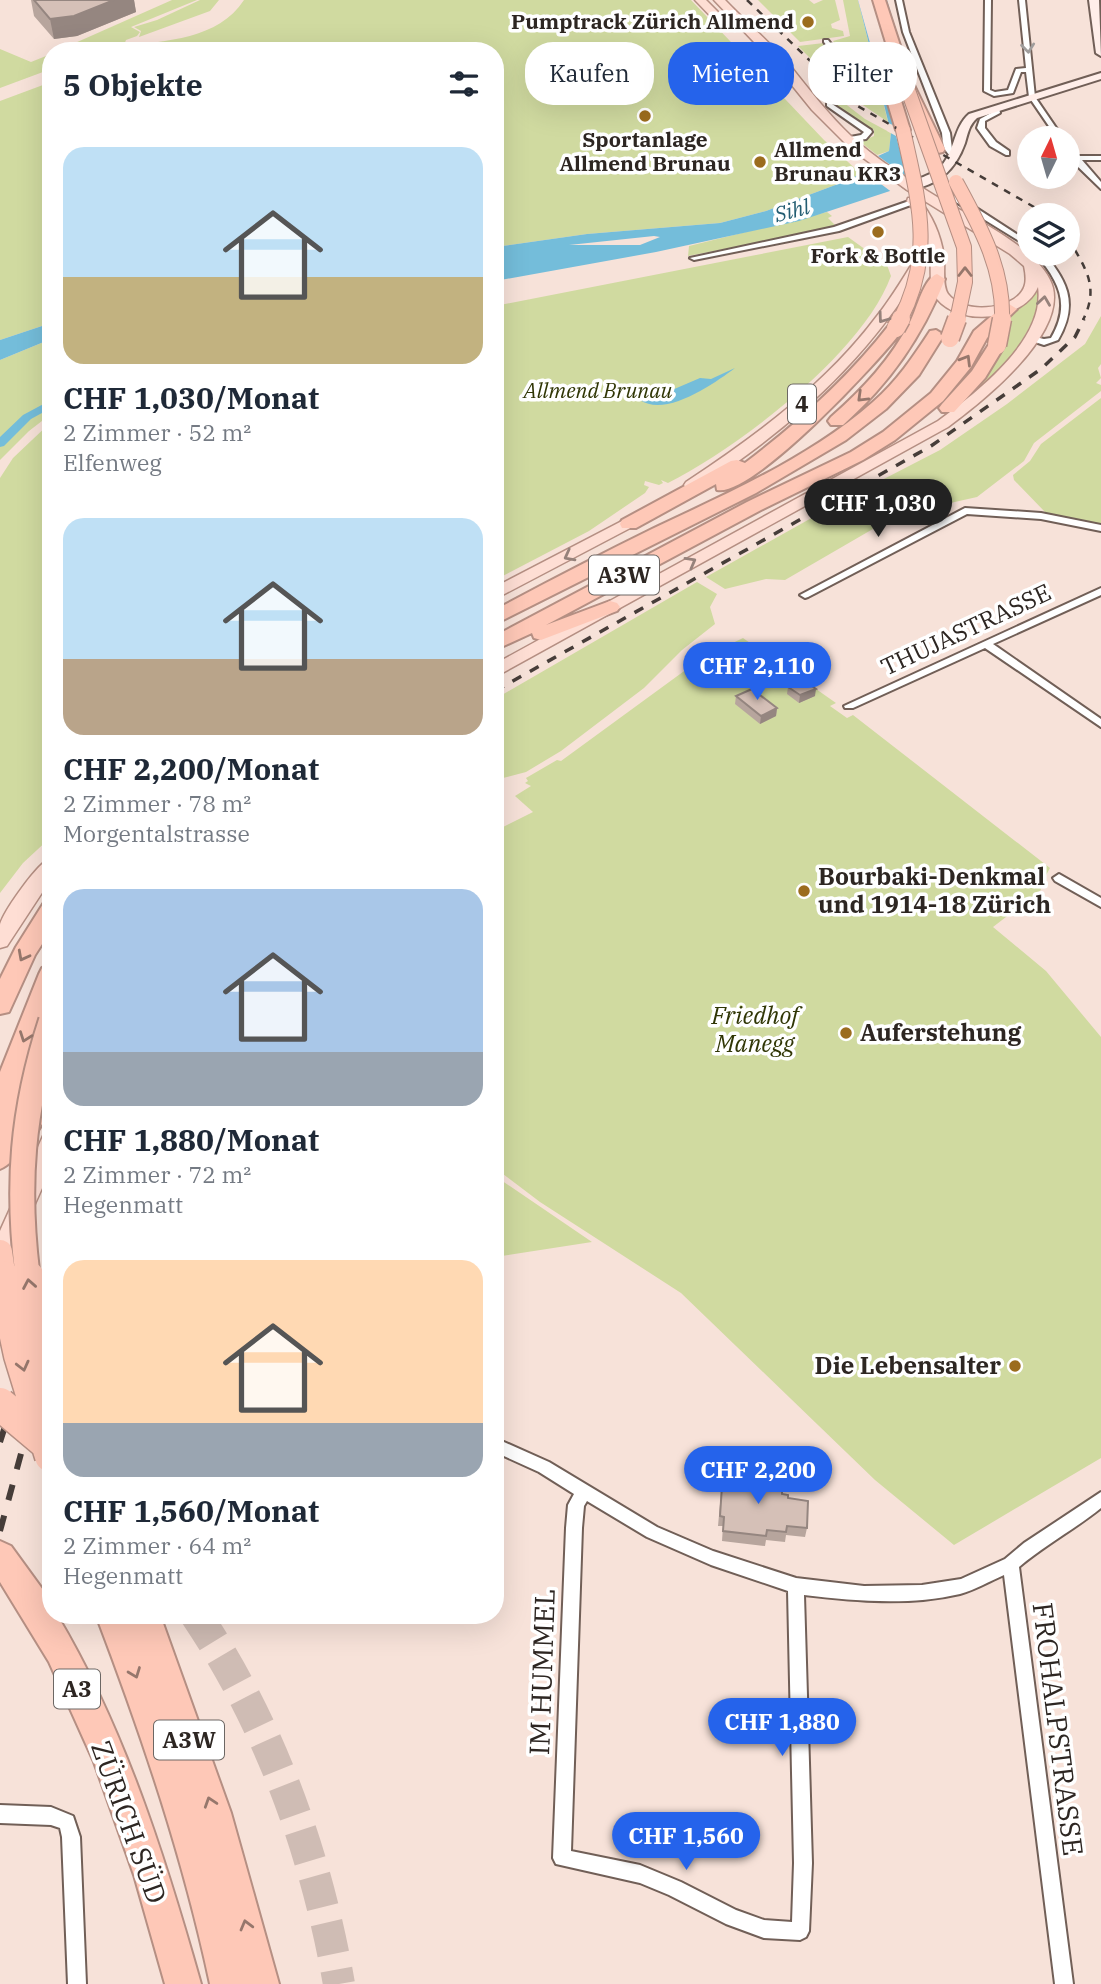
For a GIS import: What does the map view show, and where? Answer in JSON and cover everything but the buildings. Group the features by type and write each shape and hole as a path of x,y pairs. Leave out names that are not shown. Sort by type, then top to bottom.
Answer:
{"highway":[{"name":"A3W","path":"879,0 892,42"},
{"name":"A3W","path":"504,613 782,470 856,425 900,386 943,337 950,292 951,254 938,207 897,105"},
{"name":"A3W","path":"504,639 754,506 846,447 885,418 924,379 964,298 966,273 964,247 913,105"},
{"path":"896,451 945,411 985,366 997,345 1005,307 996,265 917,105"},
{"path":"617,553 765,457 860,372 896,328 915,292 923,255 920,211 902,122"},
{"path":"715,504 814,439 861,400 890,368 915,333 937,279"},
{"path":"754,506 857,456 917,416 952,380 980,335 1009,309"},
{"path":"687,542 836,474 916,427 964,391"},
{"path":"629,524 742,462 808,419"},
{"path":"504,649 610,607"},
{"path":"0,1005 24,953 42,924"},
{"path":"0,1140 13,1072 42,997"},
{"path":"42,1052 27,1104 19,1183 22,1244 42,1338"},
{"path":"0,1158 29,1122 42,1098"},
{"path":"3,1245 4,1287 28,1387 42,1429"},
{"path":"0,1404 42,1439"},
{"name":"ZÜRICH SÜD","path":"0,1556 42,1622"},
{"name":"ZÜRICH SÜD","path":"43,1624 96,1729 136,1831 181,1978"},
{"name":"A3","path":"115,1624 157,1732 217,1873 228,1984"},
{"name":"A3W","path":"147,1624 176,1702 217,1873 261,1984"}],"main road":[{"path":"700,0 735,36"},
{"path":"719,0 785,68 804,94 863,158"},
{"path":"794,96 830,134 905,188 1017,250"},
{"path":"905,188 924,215 933,240 940,295 951,305 981,311 1009,309 1031,292 1035,266"},
{"path":"933,240 955,234 989,236"},
{"name":"4","path":"504,589 629,524 743,451 824,385 876,328 920,265 933,240"},
{"path":"504,666 943,424 986,391 1030,339 1041,317 1046,294 1038,266"},
{"path":"0,941 22,903 42,877"},
{"path":"3,1245 42,1161"}],"street":[{"path":"899,0 906,32 946,133 949,153 955,155"},
{"path":"988,0 987,91 994,94 1011,92 1018,70 1030,70"},
{"path":"1022,0 1032,97 1052,126"},
{"path":"1094,0 1101,53"},
{"path":"949,212 936,195 939,181 955,155 969,119 1101,76"},
{"path":"829,105 868,132 863,137 848,140"},
{"path":"996,108 997,113 982,120 981,128 993,144 1006,153"},
{"path":"1080,158 1101,158"},
{"path":"1080,164 1101,187"},
{"path":"905,188 939,181 1017,236"},
{"path":"694,258 836,229 915,202"},
{"path":"1030,339 1047,343 1054,340 1061,327 1066,307 1066,295 1060,280 1043,266"},
{"path":"805,595 965,511 1041,516 1101,528"},
{"name":"THUJASTRASSE","path":"849,706 1101,591"},
{"path":"986,645 1101,724"},
{"path":"1059,878 1101,903"},
{"path":"504,1450 585,1490 652,1532 750,1573 796,1586 864,1594 922,1593 962,1586 1011,1564 1100,1500"},
{"name":"IM HUMMEL","path":"585,1490 576,1505 574,1528 562,1858 640,1874 675,1888 732,1918 764,1929 800,1931 803,1863 796,1586"},
{"name":"FROHALPSTRASSE","path":"1011,1564 1064,1984"},
{"path":"0,1814 51,1816 67,1822 71,1837 77,1984"}],"green space":[{"path":"172,0 197,0 131,27 140,32 125,42 77,42"},
{"path":"200,0 219,0 210,11 139,37 141,31 134,27 157,20"},
{"path":"244,0 691,0 731,42 668,42 668,105 791,105 859,172 854,178 766,211 720,223 587,234 504,246 504,42 159,42 190,36 220,23"},
{"name":"Pumptrack Zürich Allmend","path":"758,0 809,0 814,4 823,0 835,0 840,20 831,24 832,28 843,31 844,36 800,42"},
{"path":"843,0 858,0 868,42 833,41 850,36"},
{"path":"808,45 808,56 798,46"},
{"path":"0,49 31,62 42,58 42,72 0,88"},
{"path":"42,85 42,326 0,340 0,101"},
{"path":"836,105 847,105 891,133 889,151 877,155 863,144 863,141 874,136 874,130"},
{"path":"863,105 884,105 888,122"},
{"path":"827,212 832,216 828,218 837,227 688,256 689,246"},
{"name":"Allmend Brunau","path":"848,237 887,265 891,276 876,306 854,336 796,395 762,422 697,467 668,483 661,480 663,483 659,485 645,481 644,485 649,487 645,493 589,531 504,575 504,304"},
{"path":"1039,286 1042,293 1036,312 1019,345 985,385 954,409 984,376 999,354 1012,312 1028,302"},
{"path":"1101,316 1101,364 1098,368 1101,378 1096,383 1101,385 1101,391 1034,443 1024,461 977,497 897,515 785,580 766,579 725,589 706,577 940,450 1007,404 1085,344"},
{"path":"42,343 42,421 0,460 0,360"},
{"path":"1101,398 1101,525 1046,513 1014,480 1013,475 1030,461 1041,444"},
{"path":"42,431 42,845 23,863 0,893 0,478 13,458"},
{"path":"697,582 717,594 710,607 715,624 682,650 644,688 561,751 526,772 504,778 504,694"},
{"name":"Friedhof Manegg","path":"743,638 836,703 830,706 847,718 853,715 1050,868 1040,886 1041,890 993,927 1046,971 1101,1037 1101,1458 954,1545 875,1480 681,1293 540,1202 504,1175 504,826 533,812 515,796 531,786 525,783 528,781 526,778 557,760 561,761 702,658"},
{"path":"504,1182 592,1242 504,1256"}],"water":[{"name":"Sihl","path":"858,0 887,0 900,42 868,42"},
{"name":"Sihl","path":"917,88 930,120 909,177 890,191 799,221 656,252 504,279 504,246 587,234 720,223 766,211 854,178 859,172 856,166 889,151 891,133 884,105 917,105","holes":["654,236 660,237 640,245 569,245"]},
{"path":"42,326 42,343 0,360 0,340"},
{"path":"735,368 703,389 676,402 663,405 640,400 700,378 711,379"}],"pier":[{"path":"858,0 886,0 899,42 870,42"},
{"path":"917,88 941,145 928,170 893,193 854,164 874,153 907,177 896,136 887,131 888,123 893,125 887,105 917,105"}],"waterway":[{"path":"0,444 27,417 42,408"}],"tunnel":[{"path":"202,1624 246,1701 287,1792 317,1887 339,1984"}],"railway":[{"path":"747,0 856,105 1027,203"},
{"path":"1080,259 1090,287 1088,308 1083,320"},
{"path":"504,686 931,446 1041,369 1075,337 1084,319"},
{"path":"0,1442 42,1309"},
{"path":"0,1531 28,1428 42,1356"}],"place":[{"name":"Pumptrack Zürich Allmend","path":"808,22"},
{"name":"Sportanlage Allmend Brunau","path":"645,116"},
{"name":"Allmend Brunau KR3","path":"760,162"},
{"name":"Fork & Bottle","path":"878,232"},
{"name":"Bourbaki-Denkmal und 1914-18 Zürich","path":"804,891"},
{"name":"Auferstehung","path":"846,1033"},
{"name":"Die Lebensalter","path":"1015,1366"}]}
